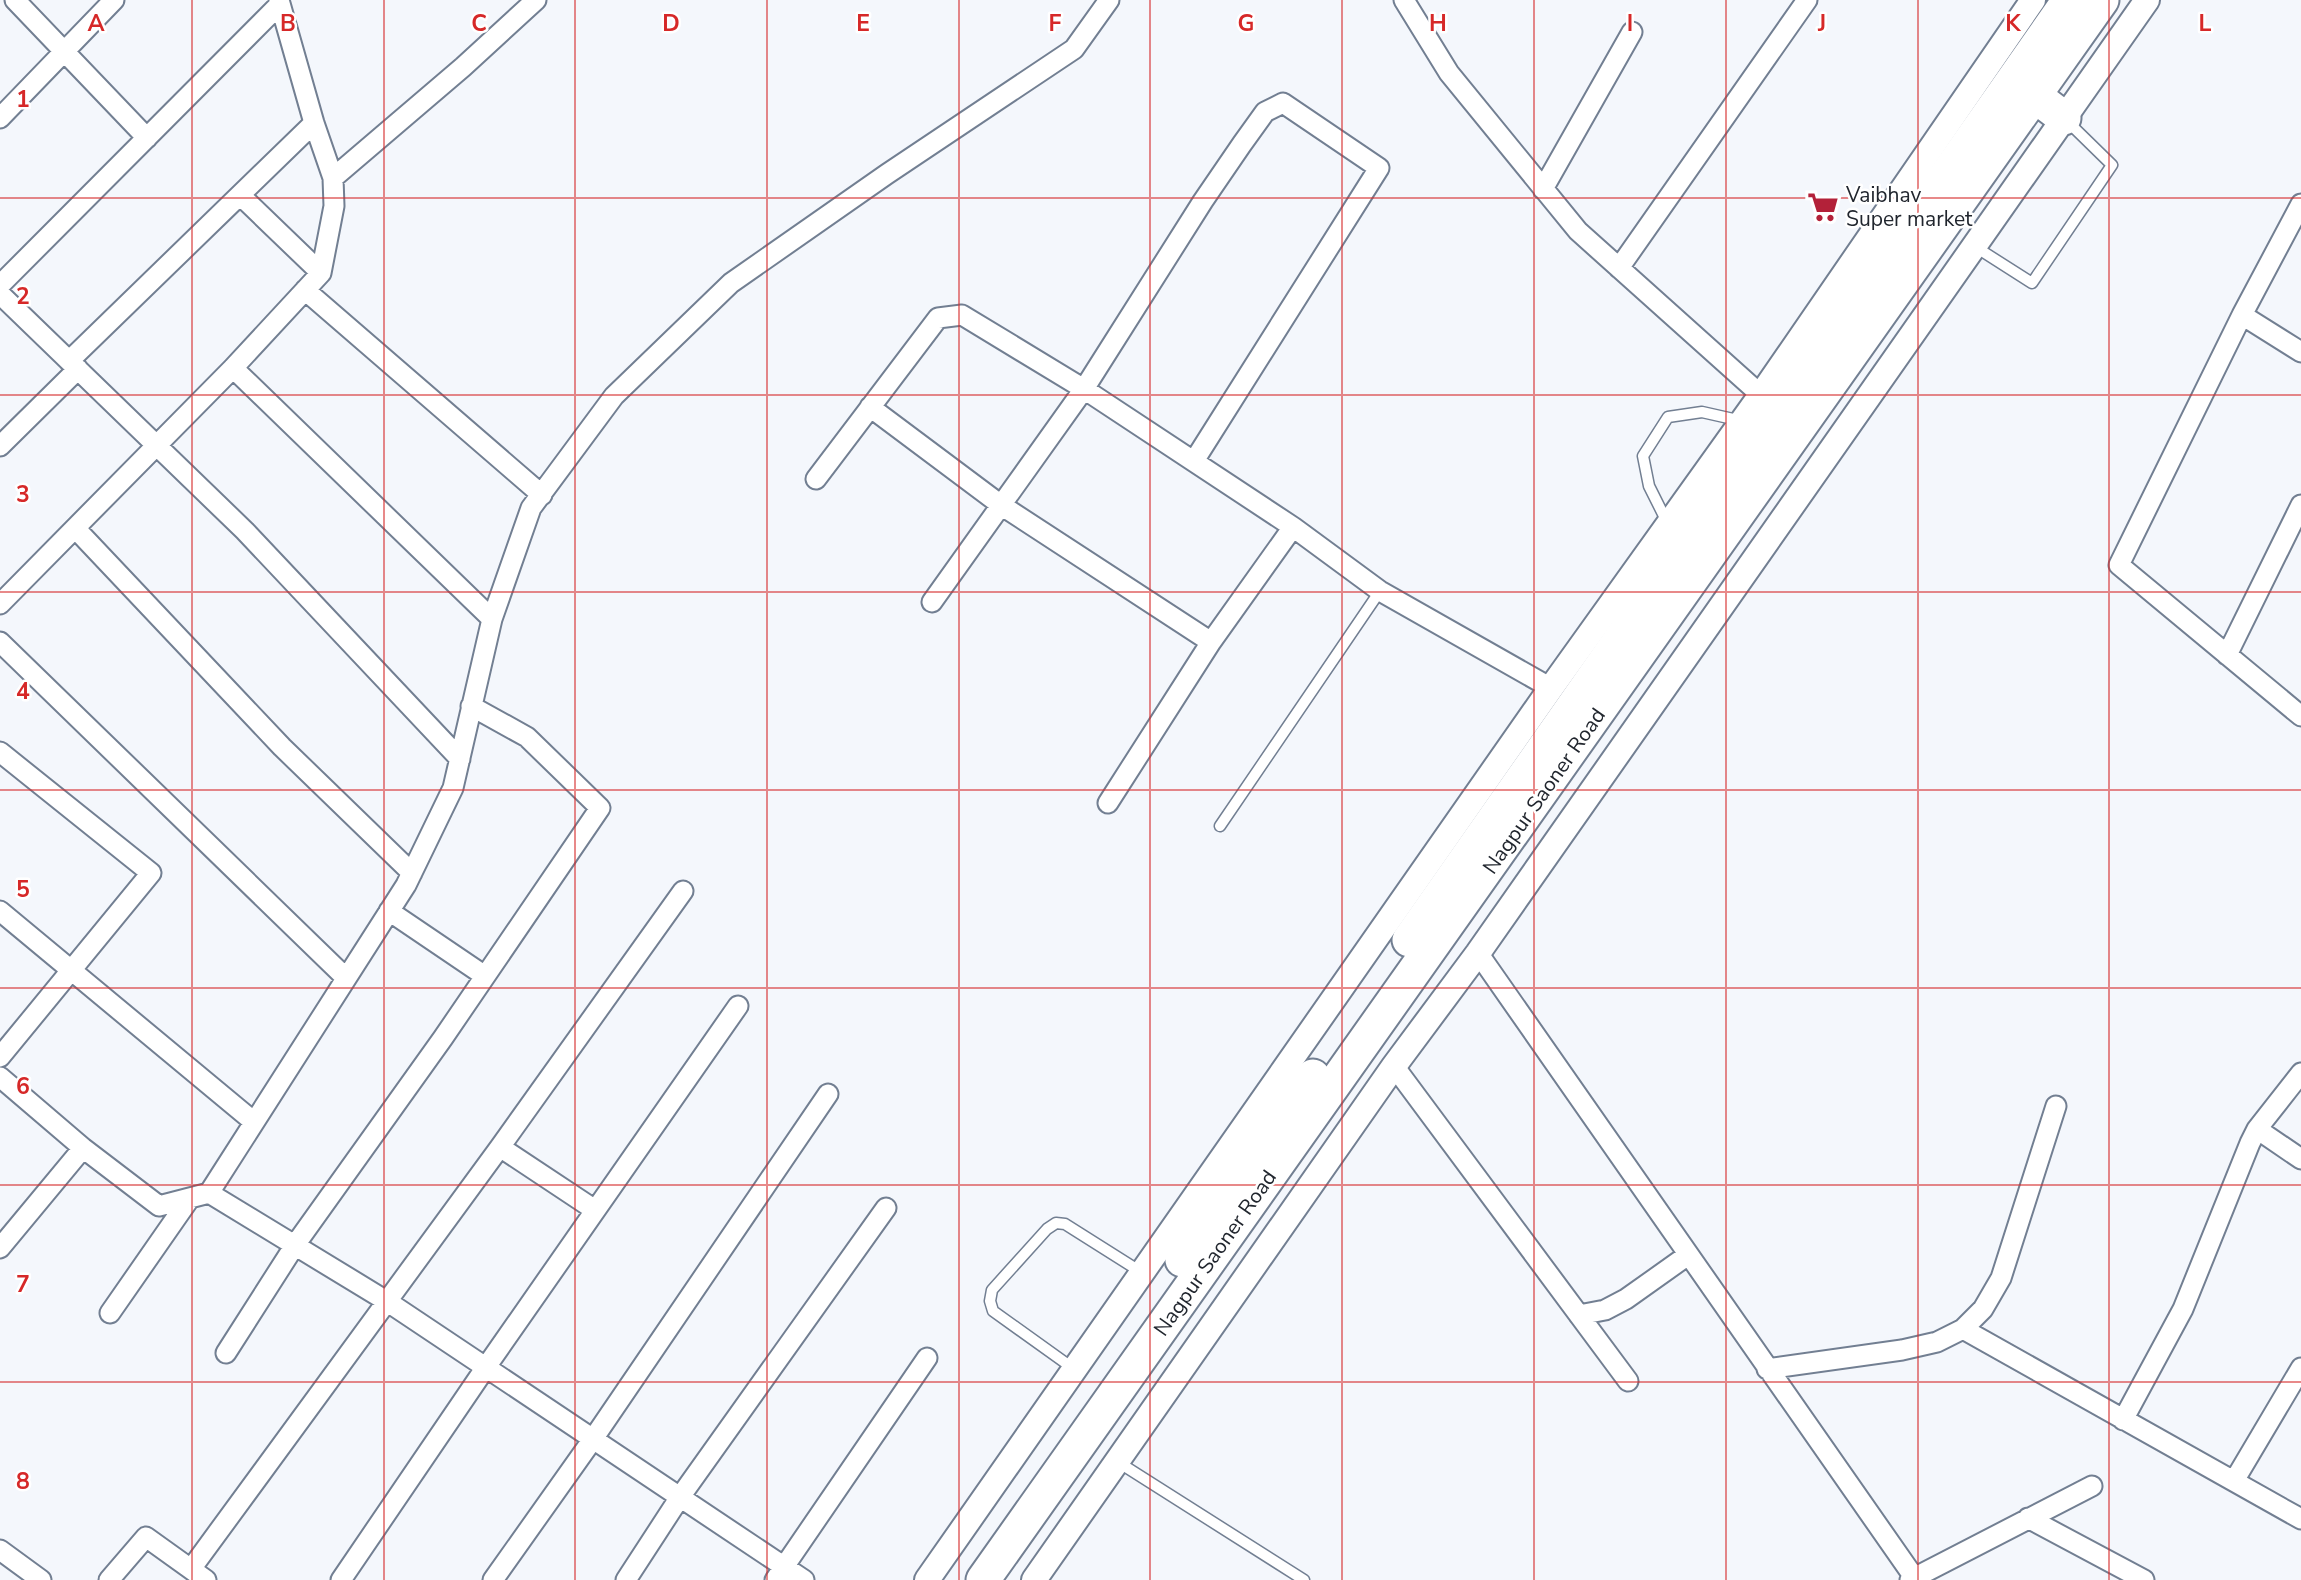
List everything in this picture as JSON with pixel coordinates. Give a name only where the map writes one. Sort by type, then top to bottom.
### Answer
[{"type":"highway","name":"Nagpur Saoner Road","points":[[957,1580],[2069,0]]},
{"type":"highway","name":"Nagpur Saoner Road","points":[[983,1580],[2102,0]]},
{"type":"highway","points":[[2035,96],[2064,118]]},
{"type":"street","points":[[15,0],[147,138]]},
{"type":"street","points":[[0,118],[114,0]]},
{"type":"street","points":[[333,178],[463,67],[536,0]]},
{"type":"street","points":[[110,1313],[254,1122],[412,873],[453,788],[492,620],[531,508],[614,396],[731,283],[887,174],[1074,49],[1109,0]]},
{"type":"street","points":[[1404,0],[1450,73],[1578,231],[1760,395]]},
{"type":"street","points":[[1619,268],[1807,0]]},
{"type":"street","points":[[927,1580],[1140,1272],[1742,421],[2033,0]]},
{"type":"street","points":[[1034,1580],[2147,0]]},
{"type":"street","points":[[0,285],[279,2],[333,178],[334,206],[321,273],[233,368],[0,604]]},
{"type":"street","points":[[1543,189],[1632,32]]},
{"type":"street","points":[[932,602],[1084,389],[1242,144],[1265,112],[1283,103],[1379,169],[1195,461]]},
{"type":"street","points":[[0,446],[74,365],[314,123]]},
{"type":"street","points":[[240,195],[321,273]]},
{"type":"street","points":[[2301,204],[2242,316],[2119,565],[2301,716]]},
{"type":"street","points":[[305,290],[542,495]]},
{"type":"street","points":[[0,294],[245,531],[460,759]]},
{"type":"street","points":[[816,479],[938,318],[962,315],[1195,461],[1293,527],[1380,591],[1551,688]]},
{"type":"street","points":[[2242,316],[2301,352]]},
{"type":"street","points":[[233,368],[492,620]]},
{"type":"street","points":[[870,407],[1001,505],[1211,642]]},
{"type":"street","points":[[2227,655],[2301,505]]},
{"type":"street","points":[[1108,803],[1211,642],[1293,527]]},
{"type":"street","points":[[75,528],[282,747],[412,873]]},
{"type":"street","points":[[0,642],[346,978]]},
{"type":"street","points":[[226,1353],[295,1245],[600,808],[527,737],[471,706]]},
{"type":"street","points":[[0,752],[151,873],[0,1057]]},
{"type":"street","points":[[109,1580],[146,1537],[199,1575],[387,1302],[683,891]]},
{"type":"street","points":[[0,911],[254,1122]]},
{"type":"street","points":[[389,911],[485,976]]},
{"type":"street","points":[[1478,953],[1913,1580],[2092,1486]]},
{"type":"street","points":[[341,1580],[738,1006]]},
{"type":"street","points":[[1394,1066],[1628,1381]]},
{"type":"street","points":[[2123,1419],[2183,1309],[2257,1129],[2301,1073]]},
{"type":"street","points":[[0,1077],[83,1149],[159,1206],[200,1195],[295,1245],[387,1302],[680,1497],[780,1573],[804,1580]]},
{"type":"street","points":[[493,1580],[593,1439],[828,1094]]},
{"type":"street","points":[[1767,1369],[1902,1350],[1937,1342],[1963,1329],[1983,1309],[2001,1278],[2056,1106]]},
{"type":"street","points":[[2257,1129],[2301,1158]]},
{"type":"street","points":[[500,1147],[595,1210]]},
{"type":"street","points":[[0,1248],[83,1149]]},
{"type":"street","points":[[626,1580],[680,1497],[886,1208]]},
{"type":"street","points":[[1579,1315],[1605,1310],[1626,1299],[1688,1255]]},
{"type":"street","points":[[1963,1329],[2301,1519]]},
{"type":"street","points":[[780,1573],[927,1358]]},
{"type":"street","points":[[2234,1481],[2301,1368]]},
{"type":"street","points":[[2028,1518],[2144,1580]]},
{"type":"street","points":[[0,1551],[41,1580]]},
{"type":"lane","points":[[1974,246],[2032,283],[2112,165],[2064,118]]},
{"type":"lane","points":[[1668,524],[1649,486],[1643,456],[1668,417],[1702,412],[1742,421]]},
{"type":"lane","points":[[1220,826],[1380,591]]},
{"type":"lane","points":[[1074,1369],[993,1311],[990,1301],[992,1290],[1047,1228],[1056,1223],[1065,1224],[1140,1272]]},
{"type":"lane","points":[[1117,1461],[1304,1580]]},
{"type":"place","name":"Vaibhav Super market","points":[[1823,207]]}]
